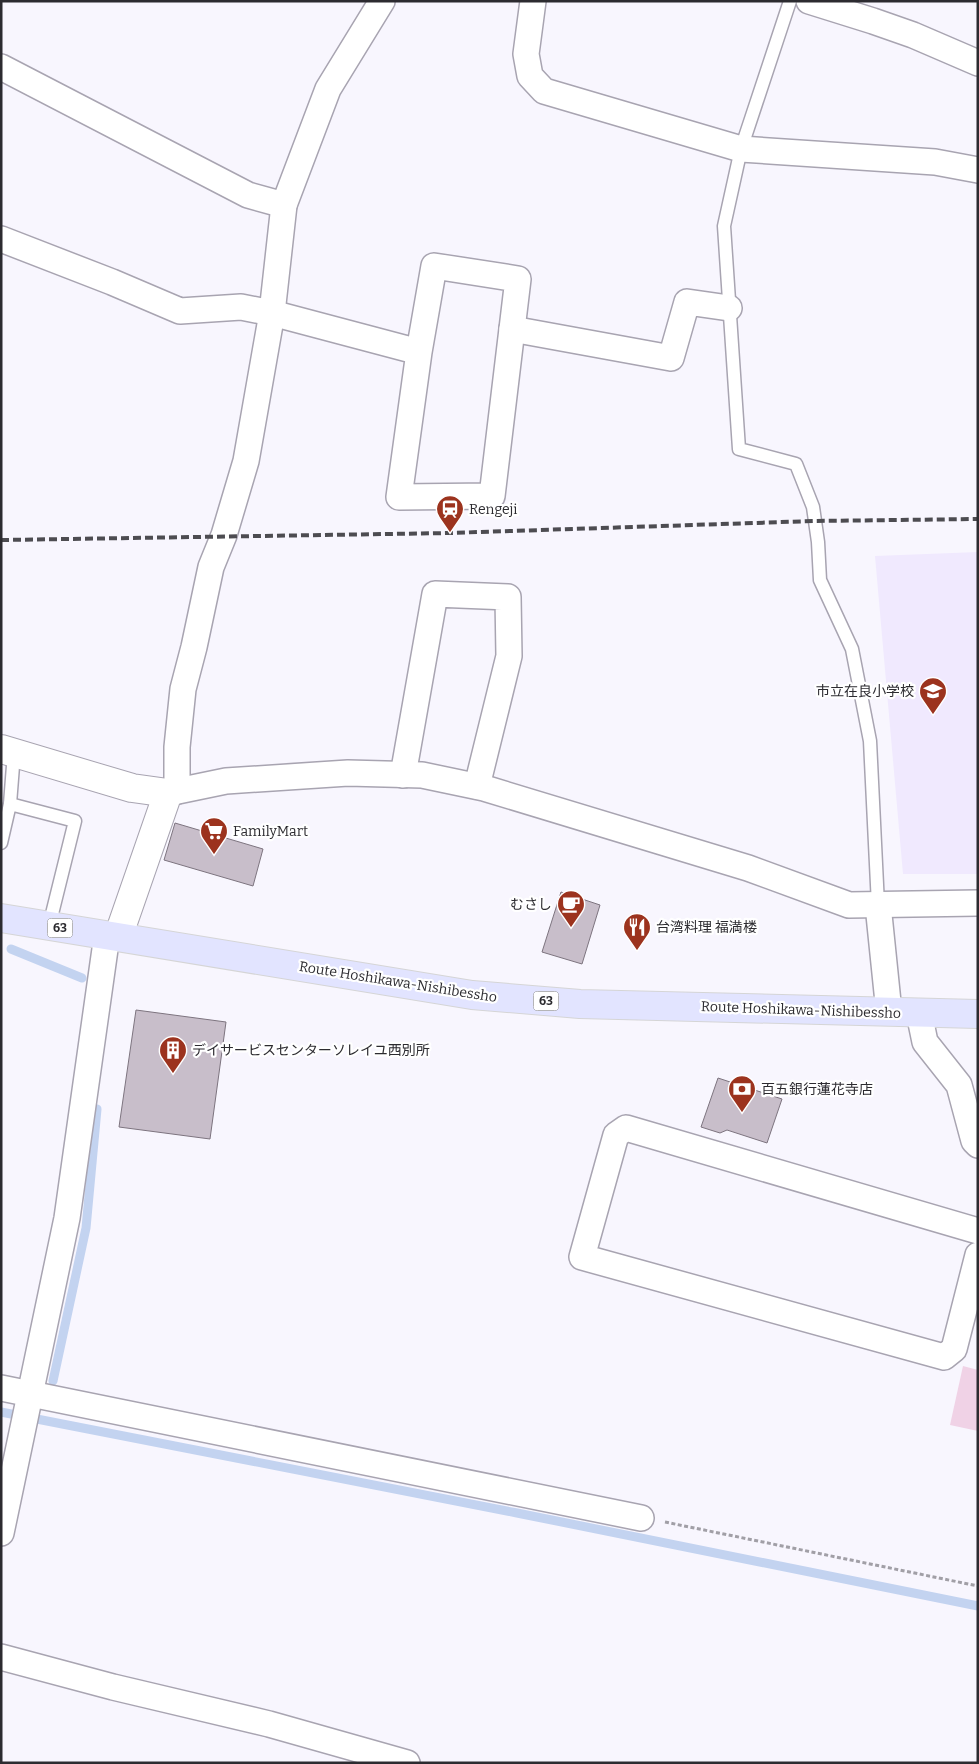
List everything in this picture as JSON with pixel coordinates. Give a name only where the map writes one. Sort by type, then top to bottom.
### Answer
[{"type":"main road","name":"Route Hoshikawa-Nishibessho","points":[[1,918],[472,996],[580,1004],[978,1014]]},
{"type":"street","points":[[1,1532],[67,1218],[113,936],[173,792],[183,688],[211,567],[224,536],[246,461],[272,313],[284,205],[328,89],[382,1]]},
{"type":"street","points":[[533,1],[526,54],[530,76],[544,91],[741,149],[935,162],[978,170]]},
{"type":"street","points":[[809,1],[913,35],[978,63]]},
{"type":"street","points":[[1,68],[248,195],[284,205]]},
{"type":"street","points":[[1,239],[112,282],[180,311],[241,307],[272,313],[418,352]]},
{"type":"street","points":[[434,266],[518,279],[492,496],[399,497],[418,352],[434,266]]},
{"type":"street","points":[[512,329],[671,358],[687,302],[729,308]]},
{"type":"street","points":[[403,775],[436,594],[508,597],[509,656],[477,786]]},
{"type":"street","points":[[7,751],[132,788],[173,792],[226,781],[348,774],[422,775],[477,786],[748,868],[849,904],[978,903]]},
{"type":"street","points":[[878,904],[889,1012]]},
{"type":"street","points":[[919,1013],[925,1042],[959,1086],[974,1141],[978,1145]]},
{"type":"street","points":[[978,1231],[626,1128],[616,1135],[582,1257],[944,1357],[954,1349],[978,1255]]},
{"type":"street","points":[[1,1388],[29,1396],[640,1518]]},
{"type":"street","points":[[1,1657],[113,1687],[269,1724],[408,1763]]},
{"type":"lane","points":[[790,1],[741,149],[724,226],[738,449],[796,464],[812,507],[818,542],[820,580],[852,649],[870,741],[878,904]]},
{"type":"lane","points":[[1,843],[10,804],[7,751]]},
{"type":"lane","points":[[10,804],[75,821],[49,926]]},
{"type":"path","points":[[640,1518],[978,1586]]},
{"type":"shaded area","name":"市立在良小学校","points":[[978,552],[978,874],[903,874],[875,556]]},
{"type":"shaded area","points":[[963,1366],[978,1370],[978,1431],[950,1425]]},
{"type":"building","name":"FamilyMart","points":[[175,823],[263,849],[253,886],[164,860]]},
{"type":"building","name":"むさし","points":[[561,892],[600,905],[582,964],[542,952]]},
{"type":"building","name":"デイサービスセンターソレイユ西別所","points":[[136,1010],[226,1022],[210,1139],[119,1127]]},
{"type":"building","name":"百五銀行蓮花寺店","points":[[718,1078],[782,1099],[767,1143],[727,1130],[720,1133],[701,1127]]},
{"type":"waterway","points":[[11,949],[82,978]]},
{"type":"waterway","points":[[53,1381],[86,1228],[97,1109]]},
{"type":"waterway","points":[[1,1412],[978,1606]]},
{"type":"railway","points":[[1,540],[450,533],[814,521],[978,519]]},
{"type":"place","name":"Rengeji","points":[[450,533]]},
{"type":"place","name":"市立在良小学校","points":[[933,715]]},
{"type":"place","name":"FamilyMart","points":[[214,855]]},
{"type":"place","name":"むさし","points":[[571,928]]},
{"type":"place","name":"台湾料理 福満楼","points":[[637,951]]},
{"type":"place","name":"デイサービスセンターソレイユ西別所","points":[[173,1074]]},
{"type":"place","name":"百五銀行蓮花寺店","points":[[742,1113]]}]
